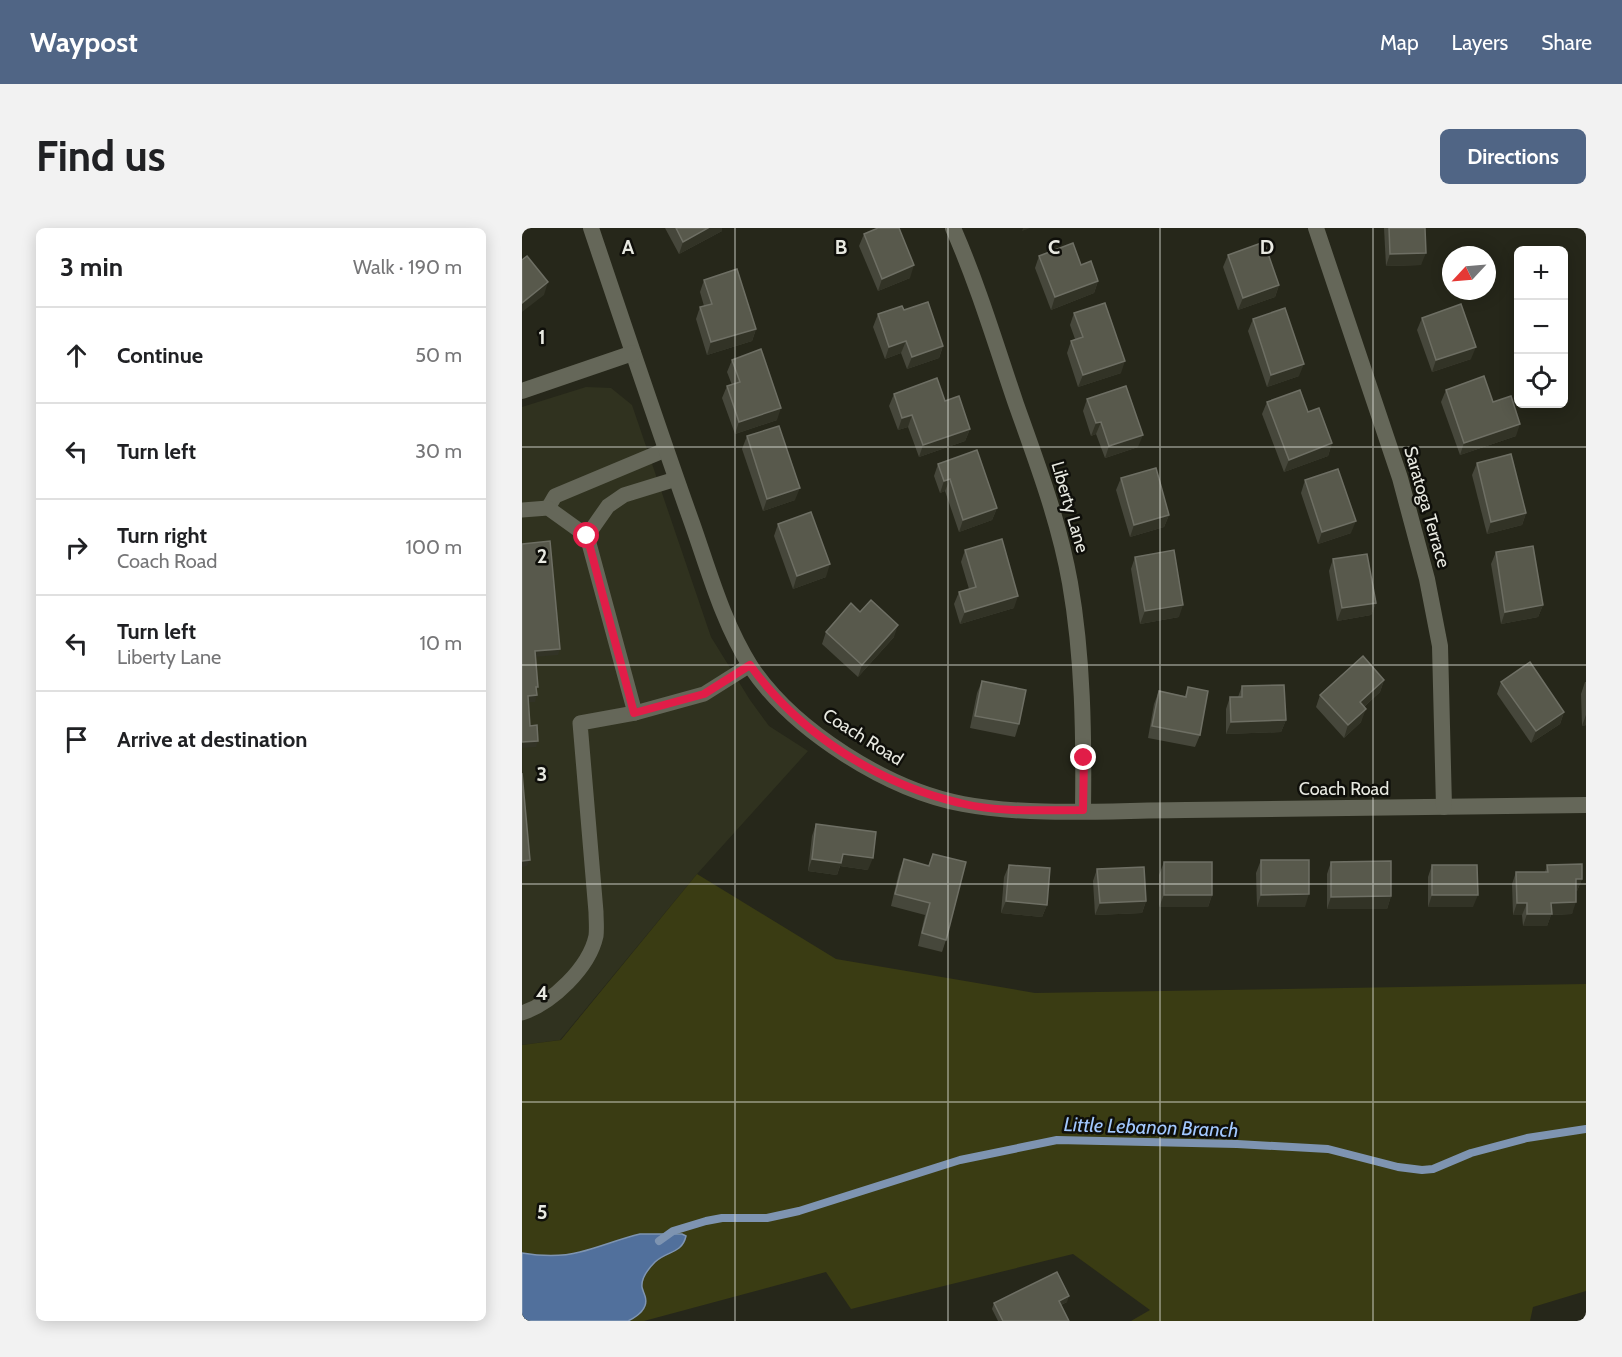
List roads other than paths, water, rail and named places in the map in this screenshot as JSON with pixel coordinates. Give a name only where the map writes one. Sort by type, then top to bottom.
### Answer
[{"type":"street","name":"Coach Road","points":[[591,228],[676,479],[734,636],[750,665],[767,688],[821,736],[875,771],[903,784],[961,804],[997,809],[1586,805]]},
{"type":"street","name":"Liberty Lane","points":[[953,228],[975,284],[1048,496],[1063,549],[1076,630],[1084,758],[1083,810]]},
{"type":"street","name":"Saratoga Terrace","points":[[1316,228],[1400,478],[1429,588],[1441,656],[1444,807]]},
{"type":"street","points":[[522,391],[633,353]]},
{"type":"lane","points":[[548,508],[555,496],[666,450]]},
{"type":"lane","points":[[587,536],[608,506],[624,495],[676,479]]},
{"type":"lane","points":[[522,510],[548,508],[587,536],[634,713]]},
{"type":"lane","points":[[522,1013],[536,1008],[563,988],[585,961],[596,936],[580,723],[634,713],[704,694],[750,665]]},
{"type":"water","points":[[640,1234],[682,1234],[686,1236],[681,1246],[659,1258],[646,1273],[642,1284],[646,1300],[644,1308],[635,1317],[628,1321],[522,1321],[522,1253],[551,1256],[573,1254]]},
{"type":"waterway","name":"Little Lebanon Branch","points":[[659,1241],[673,1231],[706,1221],[722,1218],[767,1218],[799,1211],[960,1160],[1057,1140],[1237,1144],[1328,1149],[1398,1167],[1422,1170],[1433,1169],[1471,1153],[1527,1138],[1586,1129]]}]
